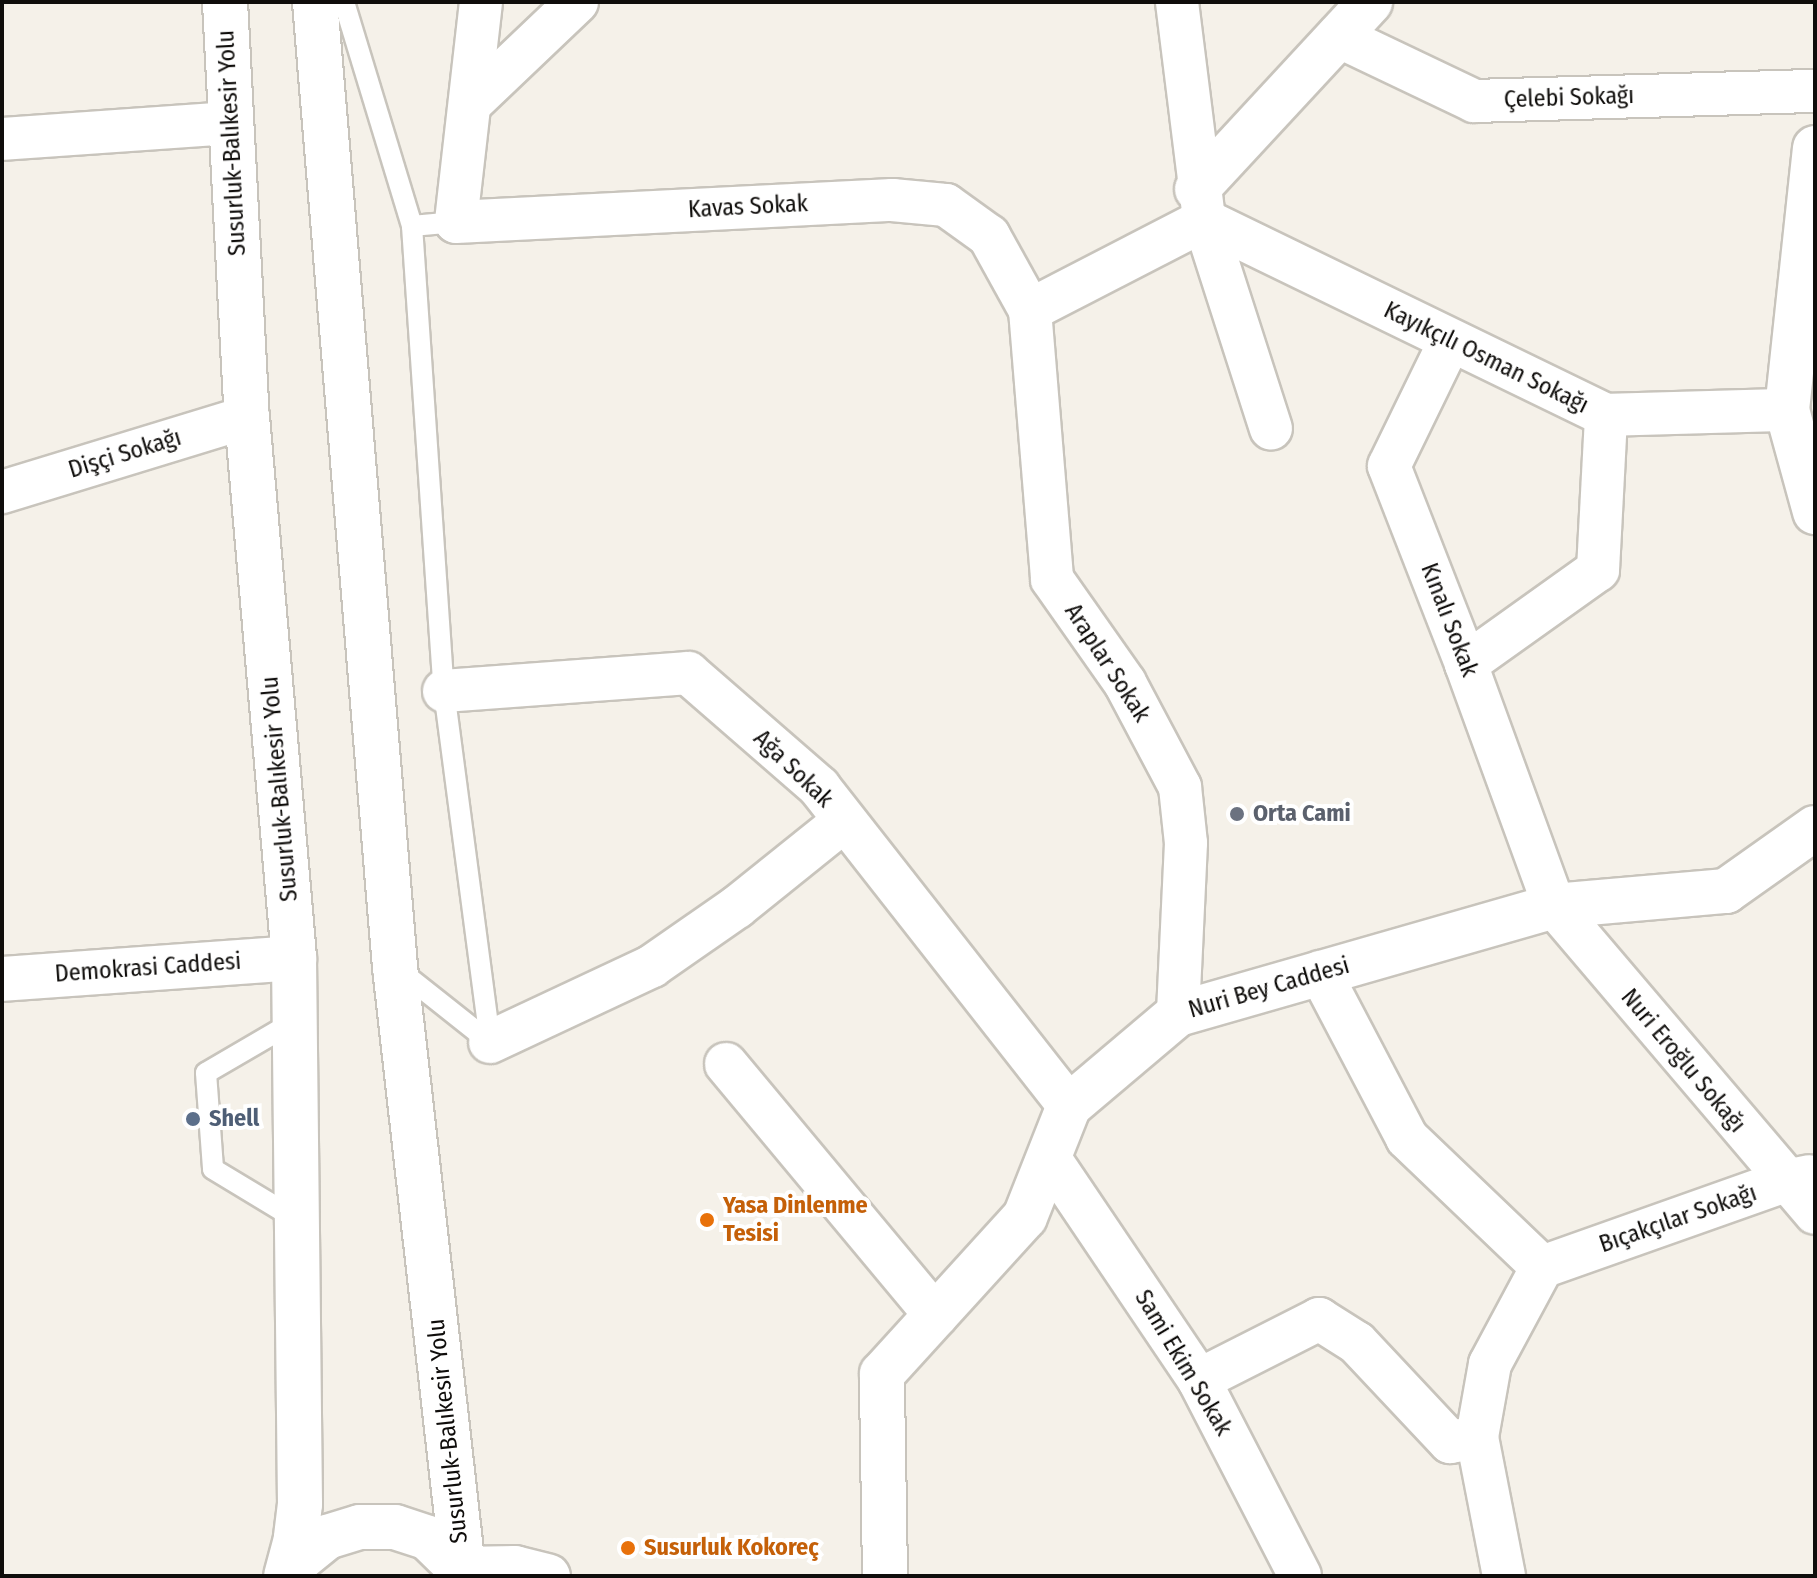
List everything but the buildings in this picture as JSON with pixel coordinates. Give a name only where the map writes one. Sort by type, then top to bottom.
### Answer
[{"type":"main road","name":"Susurluk-Balıkesir Yolu","points":[[225,2],[247,417],[294,958],[300,1504],[287,1576]]},
{"type":"main road","name":"Susurluk-Balıkesir Yolu","points":[[315,2],[395,967],[465,1573]]},
{"type":"main road","points":[[1200,205],[1338,36],[1370,2]]},
{"type":"main road","points":[[1815,148],[1798,391],[1815,512]]},
{"type":"main road","name":"Nuri Bey Caddesi","points":[[1069,1106],[1178,1014],[1554,906],[1726,891],[1815,828]]},
{"type":"main road","name":"Demokrasi Caddesi","points":[[2,979],[294,958]]},
{"type":"main road","points":[[885,1576],[882,1374],[1025,1217],[1069,1106]]},
{"type":"main road","name":"Susurluk-Balıkesir Yolu","points":[[287,1576],[300,1559],[327,1537],[360,1527],[395,1527],[428,1538],[465,1573]]},
{"type":"main road","points":[[465,1573],[515,1568],[548,1576]]},
{"type":"street","points":[[456,222],[481,2]]},
{"type":"street","points":[[472,102],[577,2]]},
{"type":"street","points":[[1177,2],[1200,205],[1271,429]]},
{"type":"street","name":"Çelebi Sokağı","points":[[1338,36],[1474,101],[1815,91]]},
{"type":"street","points":[[2,139],[230,123]]},
{"type":"street","name":"Kavas Sokak","points":[[456,222],[892,200],[946,205],[989,236],[1030,310]]},
{"type":"street","points":[[1030,310],[1200,205]]},
{"type":"street","name":"Kayıkçılı Osman Sokağı","points":[[1200,205],[1450,341],[1606,415],[1798,391]]},
{"type":"street","name":"Araplar Sokak","points":[[1030,310],[1052,579],[1125,683],[1180,787],[1186,843],[1178,1014]]},
{"type":"street","name":"Kınalı Sokak","points":[[1450,341],[1389,466],[1466,664],[1554,906]]},
{"type":"street","points":[[1466,664],[1598,570],[1606,415]]},
{"type":"street","name":"Dişçi Sokağı","points":[[2,492],[247,417]]},
{"type":"street","name":"Ağa Sokak","points":[[444,691],[688,673],[819,787],[1069,1106]]},
{"type":"street","points":[[490,1042],[652,966],[737,907],[844,821]]},
{"type":"street","name":"Nuri Eroğlu Sokağı","points":[[1554,906],[1800,1178],[1815,1213]]},
{"type":"street","points":[[1320,972],[1407,1138],[1542,1267],[1490,1364],[1477,1437],[1504,1576]]},
{"type":"street","points":[[726,1064],[936,1316]]},
{"type":"street","name":"Sami Ekim Sokak","points":[[1050,1159],[1199,1380],[1300,1576]]},
{"type":"street","name":"Bıçakçılar Sokağı","points":[[1542,1267],[1800,1178]]},
{"type":"street","points":[[1199,1380],[1319,1319],[1357,1343],[1450,1442],[1477,1437]]},
{"type":"lane","points":[[344,2],[412,226],[444,691],[490,1042]]},
{"type":"lane","name":"Kavas Sokak","points":[[412,226],[456,222]]},
{"type":"lane","points":[[395,967],[490,1042]]},
{"type":"lane","points":[[295,1021],[206,1073],[213,1169],[297,1220]]},
{"type":"place","name":"Orta Cami","points":[[1237,814]]},
{"type":"place","name":"Shell","points":[[193,1119]]},
{"type":"place","name":"Yasa Dinlenme Tesisi","points":[[707,1220]]},
{"type":"place","name":"Susurluk Kokoreç","points":[[628,1548]]}]
